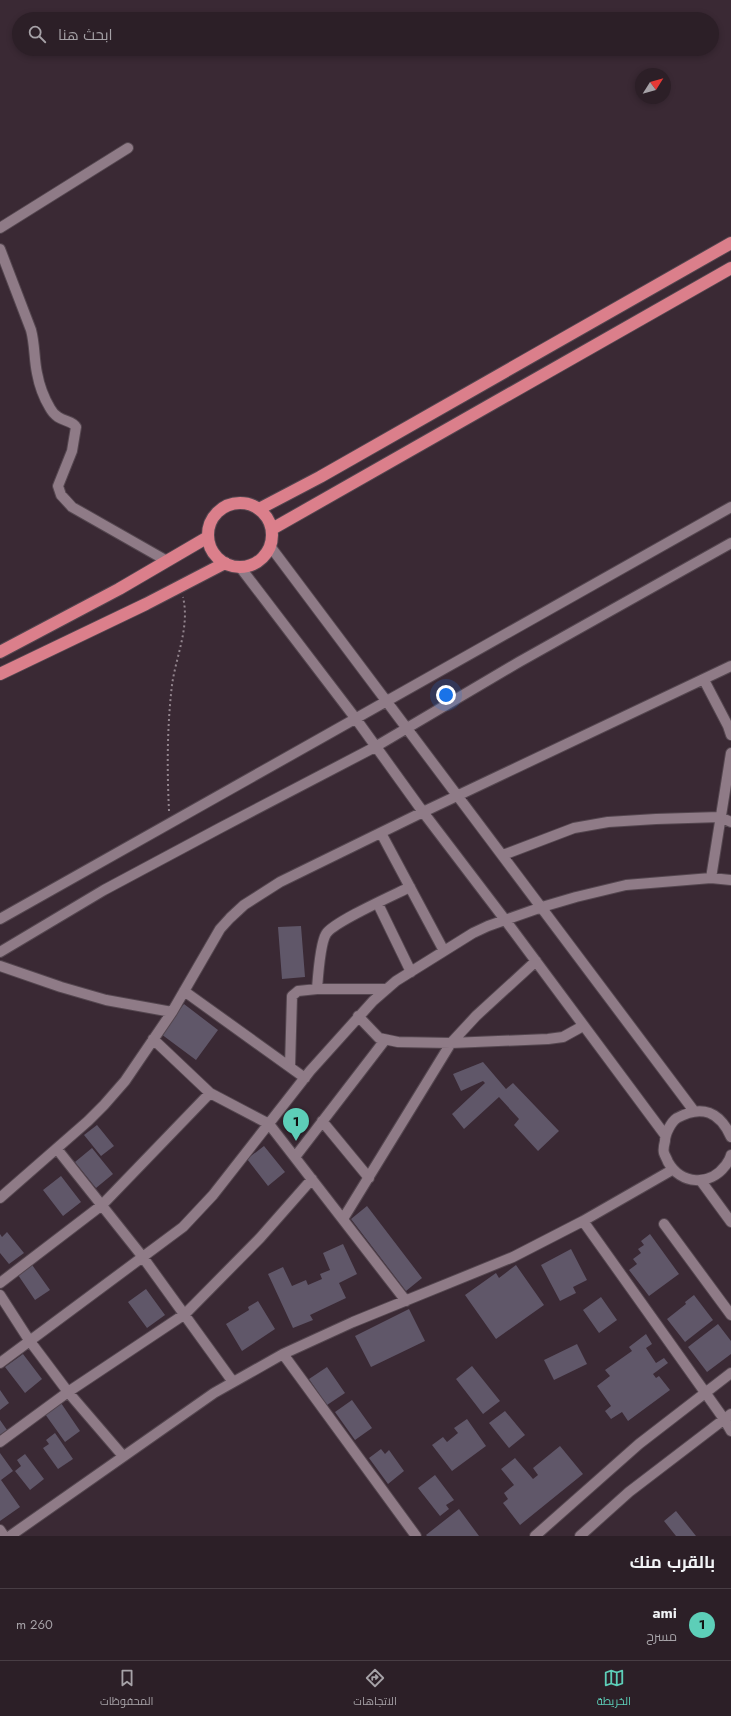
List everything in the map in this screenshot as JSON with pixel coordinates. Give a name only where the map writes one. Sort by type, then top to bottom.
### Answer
[{"type":"highway","points":[[259,509],[320,477],[731,243]]},
{"type":"highway","points":[[272,529],[731,268]]},
{"type":"highway","points":[[242,503],[259,509],[269,521],[272,529],[272,538],[266,555],[250,566],[240,567],[225,563],[217,557],[211,548],[208,537],[212,519],[217,512],[233,504],[242,503]]},
{"type":"highway","points":[[0,652],[119,589],[208,537]]},
{"type":"highway","points":[[0,674],[180,587],[225,563]]},
{"type":"street","points":[[0,228],[128,148]]},
{"type":"street","points":[[0,249],[31,330],[34,341],[36,372],[50,408],[59,418],[72,423],[76,428],[72,451],[58,486],[61,495],[72,507],[167,561]]},
{"type":"street","points":[[0,919],[731,507]]},
{"type":"street","points":[[0,952],[118,883],[375,747],[519,662],[731,543]]},
{"type":"street","points":[[270,546],[694,1111]]},
{"type":"street","points":[[240,567],[356,719],[423,812],[665,1135]]},
{"type":"street","points":[[0,1198],[104,1106],[124,1082],[172,1012],[220,929],[244,905],[280,882],[423,812],[731,666]]},
{"type":"street","points":[[704,680],[728,726],[731,735]]},
{"type":"street","points":[[711,878],[731,753]]},
{"type":"street","points":[[503,855],[574,828],[608,822],[720,817],[731,822]]},
{"type":"street","points":[[381,833],[444,951]]},
{"type":"street","points":[[0,1362],[183,1227],[198,1211],[305,1078],[358,1016],[386,990],[411,972],[473,933],[576,897],[626,885],[711,878],[731,880]]},
{"type":"street","points":[[317,989],[325,935],[336,925],[410,887]]},
{"type":"street","points":[[378,904],[411,972]]},
{"type":"street","points":[[343,1219],[451,1043],[476,1016],[536,961]]},
{"type":"street","points":[[0,966],[61,987],[106,1000],[172,1012]]},
{"type":"street","points":[[290,1067],[292,996],[298,991],[317,989],[386,990]]},
{"type":"street","points":[[184,991],[305,1078]]},
{"type":"street","points":[[358,1016],[379,1038],[398,1042],[451,1043],[558,1038],[570,1034],[583,1026]]},
{"type":"street","points":[[153,1039],[210,1093],[269,1124],[406,1301]]},
{"type":"street","points":[[295,1157],[385,1040]]},
{"type":"street","points":[[0,1283],[102,1205],[210,1093]]},
{"type":"street","points":[[731,1137],[728,1122],[706,1112],[694,1111],[676,1119],[665,1135],[664,1153],[672,1170],[691,1180],[701,1181],[719,1174],[731,1159],[731,1155]]},
{"type":"street","points":[[322,1120],[369,1178]]},
{"type":"street","points":[[57,1149],[142,1256],[233,1382]]},
{"type":"street","points":[[10,1536],[122,1456],[214,1393],[283,1354],[353,1322],[513,1257],[583,1221],[672,1170]]},
{"type":"street","points":[[0,1442],[68,1392],[184,1314],[260,1238],[312,1179]]},
{"type":"street","points":[[701,1181],[731,1222]]},
{"type":"street","points":[[583,1221],[705,1392],[728,1417],[731,1431]]},
{"type":"street","points":[[664,1224],[731,1315]]},
{"type":"street","points":[[0,1296],[29,1340],[68,1392],[122,1456]]},
{"type":"street","points":[[283,1354],[416,1536]]},
{"type":"street","points":[[534,1536],[639,1444],[731,1373]]},
{"type":"street","points":[[580,1536],[629,1492],[728,1417]]},
{"type":"street","points":[[0,1530],[4,1536]]},
{"type":"path","points":[[170,824],[167,743],[173,682],[186,616],[180,587]]},
{"type":"building","points":[[301,926],[305,977],[282,979],[278,927]]},
{"type":"building","points":[[184,1004],[218,1030],[196,1060],[161,1034]]},
{"type":"building","points":[[483,1062],[506,1089],[513,1083],[559,1131],[538,1151],[514,1125],[519,1119],[499,1097],[464,1129],[452,1114],[485,1083],[483,1081],[461,1091],[453,1074]]},
{"type":"building","points":[[97,1125],[114,1146],[101,1156],[84,1135]]},
{"type":"building","points":[[264,1146],[285,1172],[268,1186],[247,1159]]},
{"type":"building","points":[[92,1148],[113,1174],[96,1188],[75,1162]]},
{"type":"building","points":[[61,1176],[81,1202],[63,1216],[43,1190]]},
{"type":"building","points":[[367,1206],[422,1278],[406,1291],[351,1219]]},
{"type":"building","points":[[7,1232],[24,1253],[9,1264],[0,1253],[0,1234],[2,1237]]},
{"type":"building","points":[[650,1234],[679,1274],[649,1296],[629,1270],[637,1264],[633,1259],[641,1253],[638,1249],[644,1245],[641,1241]]},
{"type":"building","points":[[343,1244],[357,1274],[339,1283],[346,1298],[310,1315],[313,1320],[293,1328],[268,1274],[283,1267],[292,1286],[306,1280],[308,1285],[322,1279],[320,1274],[330,1270],[323,1253]]},
{"type":"building","points":[[571,1249],[587,1280],[573,1287],[576,1293],[560,1301],[541,1265]]},
{"type":"building","points":[[30,1262],[50,1290],[35,1300],[16,1272]]},
{"type":"building","points":[[516,1265],[544,1305],[496,1339],[465,1295],[496,1273],[499,1278]]},
{"type":"building","points":[[146,1289],[165,1315],[147,1328],[128,1302]]},
{"type":"building","points":[[694,1295],[713,1320],[685,1342],[667,1319],[686,1304],[685,1302]]},
{"type":"building","points":[[601,1297],[617,1320],[599,1333],[583,1310]]},
{"type":"building","points":[[258,1301],[275,1329],[242,1351],[226,1324],[249,1310],[248,1307]]},
{"type":"building","points":[[409,1309],[425,1341],[371,1367],[355,1336]]},
{"type":"building","points":[[718,1324],[731,1341],[731,1354],[707,1372],[688,1347]]},
{"type":"building","points":[[646,1334],[652,1344],[646,1348],[656,1363],[664,1358],[668,1363],[653,1374],[656,1378],[659,1376],[670,1390],[628,1421],[622,1412],[611,1419],[605,1411],[611,1406],[597,1386],[610,1376],[605,1370],[632,1351],[629,1347]]},
{"type":"building","points":[[577,1344],[587,1364],[554,1380],[544,1360]]},
{"type":"building","points":[[23,1354],[42,1379],[25,1393],[5,1367]]},
{"type":"building","points":[[472,1366],[500,1401],[483,1414],[456,1379]]},
{"type":"building","points":[[327,1367],[345,1393],[327,1405],[309,1379]]},
{"type":"building","points":[[0,1390],[9,1403],[0,1410]]},
{"type":"building","points":[[352,1400],[372,1428],[355,1440],[335,1412]]},
{"type":"building","points":[[61,1403],[80,1431],[65,1442],[45,1414]]},
{"type":"building","points":[[505,1411],[525,1435],[509,1448],[489,1423]]},
{"type":"building","points":[[467,1419],[486,1446],[452,1471],[432,1445],[443,1437],[447,1442],[458,1433],[454,1428]]},
{"type":"building","points":[[0,1420],[7,1430],[0,1435]]},
{"type":"building","points":[[55,1433],[73,1459],[58,1469],[43,1448],[49,1444],[46,1440]]},
{"type":"building","points":[[560,1446],[583,1474],[520,1525],[503,1503],[508,1499],[504,1493],[514,1485],[501,1469],[515,1458],[533,1479],[538,1475],[533,1468]]},
{"type":"building","points":[[381,1449],[385,1454],[389,1450],[404,1471],[388,1484],[369,1458]]},
{"type":"building","points":[[0,1453],[13,1471],[1,1480],[20,1507],[0,1521]]},
{"type":"building","points":[[25,1454],[44,1479],[30,1490],[15,1471],[21,1466],[17,1460]]},
{"type":"building","points":[[435,1475],[454,1500],[446,1505],[449,1509],[440,1516],[418,1488]]},
{"type":"building","points":[[459,1509],[479,1536],[426,1535]]},
{"type":"building","points":[[676,1511],[696,1536],[676,1536],[664,1521]]},
{"type":"place","name":"ami","points":[[296,1141]]}]
